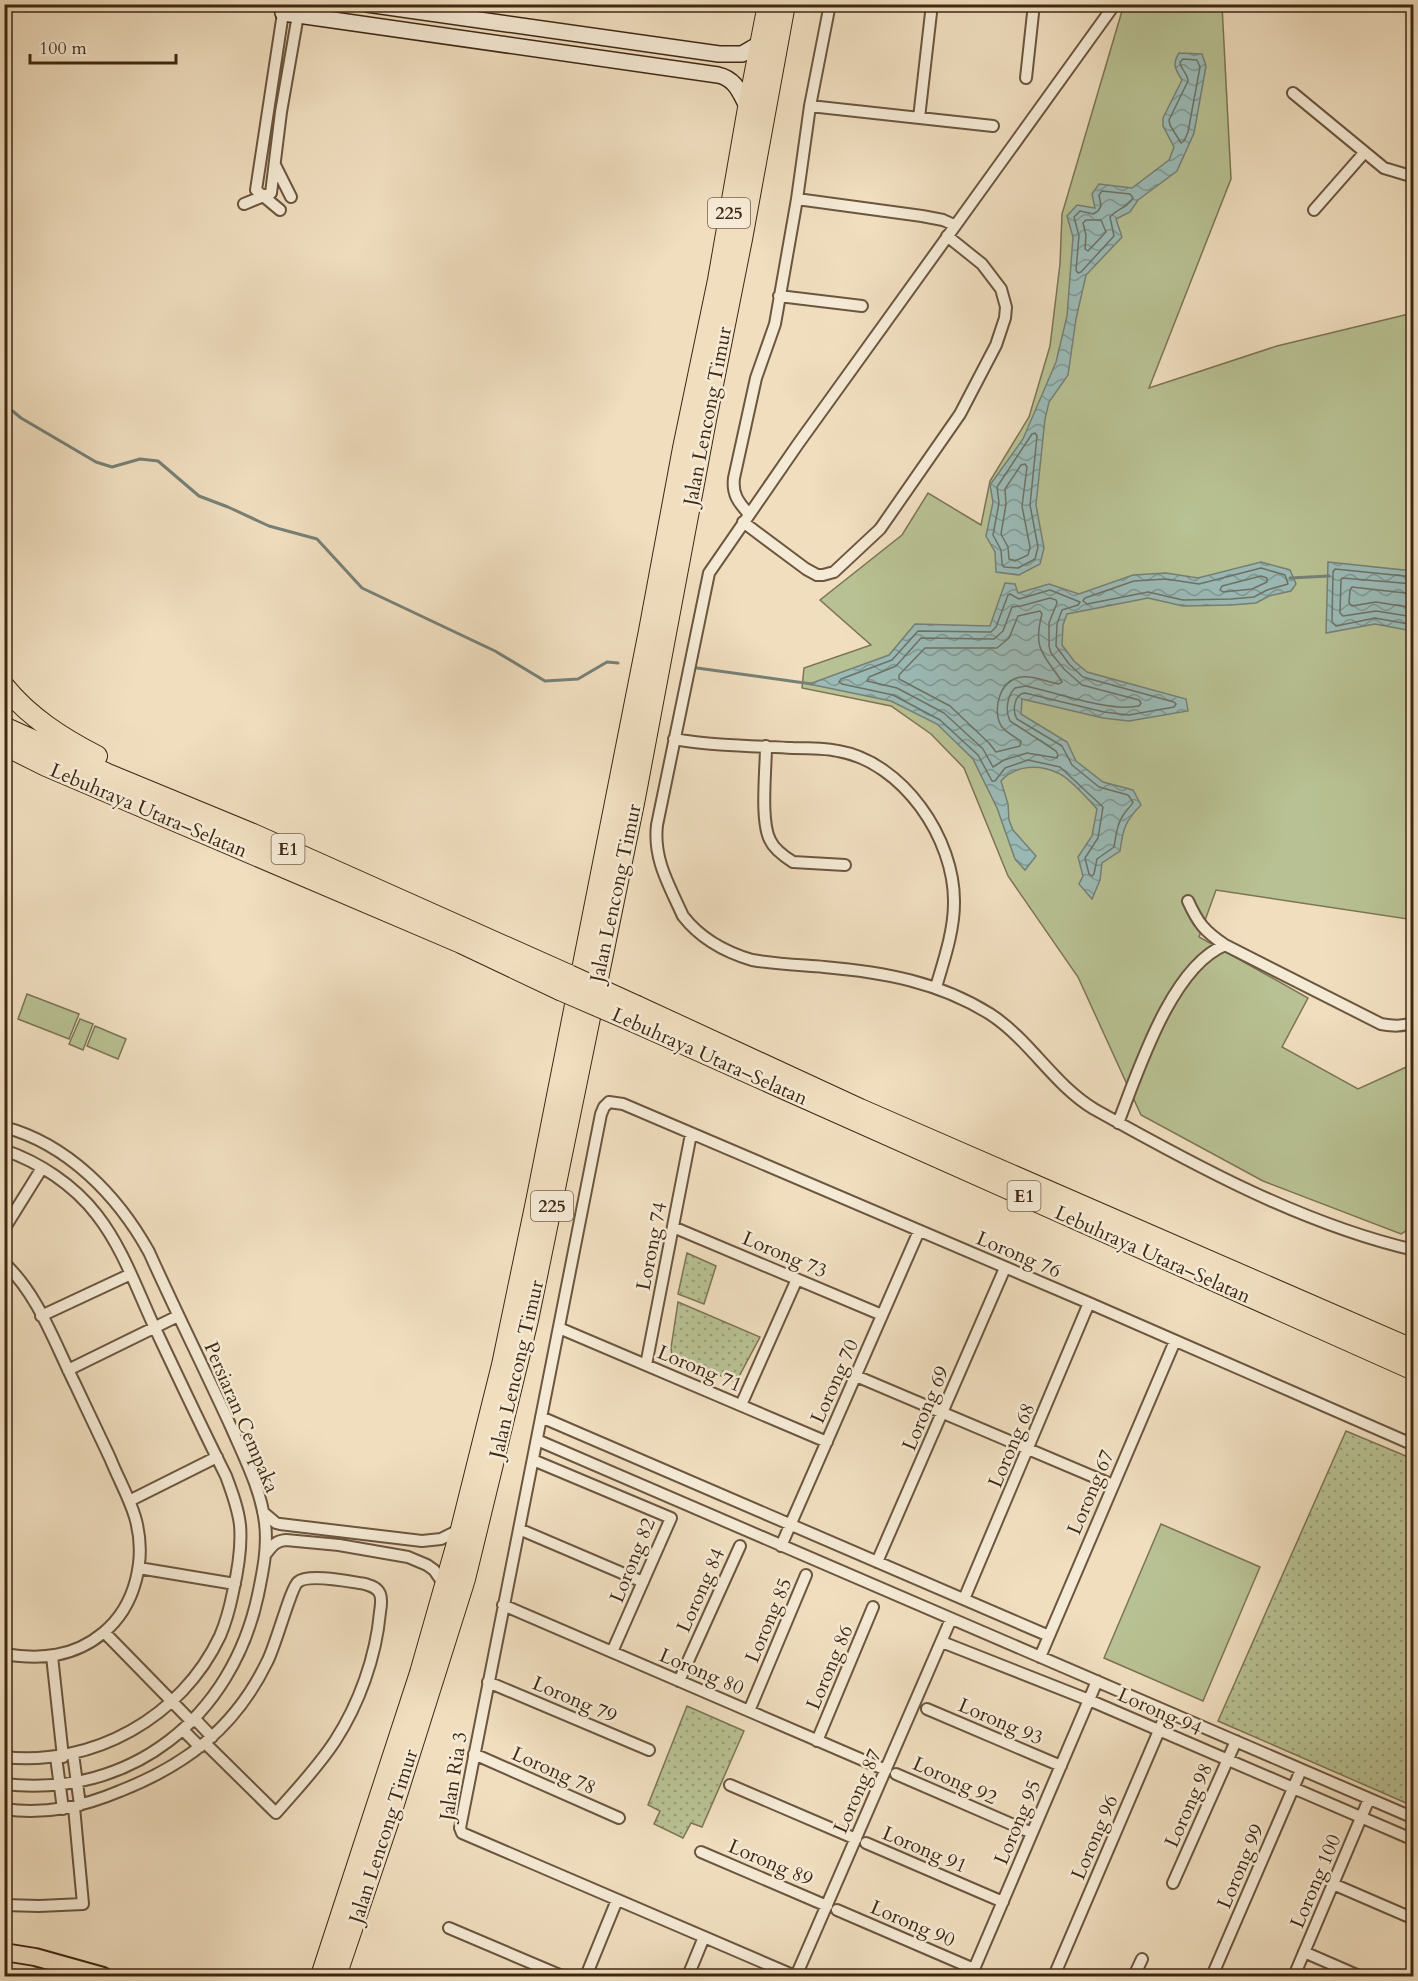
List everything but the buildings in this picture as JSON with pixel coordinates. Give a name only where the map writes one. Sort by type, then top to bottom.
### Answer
[{"type":"highway","name":"Jalan Lencong Timur","points":[[321,1977],[368,1835],[445,1586],[502,1365],[718,280],[768,4]]},
{"type":"highway","name":"Jalan Lencong Timur","points":[[336,1977],[388,1823],[465,1579],[526,1332],[635,798],[785,4]]},
{"type":"highway","points":[[4,686],[30,713],[51,729],[196,809]]},
{"type":"highway","name":"Lebuhraya Utara–Selatan","points":[[4,727],[110,775],[196,809],[565,982],[1413,1370]]},
{"type":"highway","name":"Lebuhraya Utara–Selatan","points":[[4,745],[46,766],[461,943],[565,982]]},
{"type":"highway","points":[[4,752],[46,766]]},
{"type":"highway","name":"Lebuhraya Utara–Selatan","points":[[635,1014],[860,1109],[1413,1350]]},
{"type":"main road","points":[[4,1952],[56,1963],[104,1977]]},
{"type":"street","points":[[367,4],[719,54],[742,54],[761,44]]},
{"type":"street","points":[[830,4],[810,106],[772,334],[756,378],[733,488],[746,518],[812,573],[823,575],[839,570],[887,520],[960,414],[996,345],[1005,318],[1005,299],[996,279],[982,264],[947,236]]},
{"type":"street","points":[[920,118],[932,4]]},
{"type":"street","points":[[1026,78],[1034,4]]},
{"type":"street","points":[[1115,4],[954,225],[709,573],[655,840],[657,856],[683,916],[712,943],[752,960],[871,971],[936,987],[960,998],[1002,1023],[1079,1100],[1118,1123],[1199,1166],[1276,1202],[1348,1232],[1413,1250]]},
{"type":"street","points":[[291,9],[718,75],[726,77],[737,85],[748,108]]},
{"type":"street","points":[[244,204],[271,193],[291,9]]},
{"type":"street","points":[[280,210],[256,190],[291,9]]},
{"type":"street","points":[[1293,93],[1384,168],[1413,177]]},
{"type":"street","points":[[810,106],[993,126]]},
{"type":"street","points":[[1314,210],[1364,153]]},
{"type":"street","points":[[274,165],[291,197]]},
{"type":"street","points":[[796,199],[922,216],[947,221],[954,225]]},
{"type":"street","points":[[779,296],[862,306]]},
{"type":"street","points":[[675,739],[732,746],[837,750],[861,756],[899,783],[939,834],[945,849],[953,887],[953,914],[936,987]]},
{"type":"street","points":[[766,746],[765,823],[770,842],[794,862],[845,866]]},
{"type":"street","points":[[1188,901],[1198,922],[1207,933],[1225,945],[1381,1024],[1394,1027],[1413,1022]]},
{"type":"street","points":[[1118,1123],[1148,1048],[1179,987],[1206,955],[1225,945]]},
{"type":"street","name":"Lorong 76","points":[[609,1102],[623,1104],[1413,1445]]},
{"type":"street","name":"Jalan Ria 3","points":[[609,1102],[601,1114],[460,1828],[462,1833],[795,1977]]},
{"type":"street","name":"Persiaran Cempaka","points":[[4,1127],[32,1137],[52,1148],[102,1185],[143,1241],[251,1473],[265,1525],[265,1555],[249,1629],[222,1685],[190,1724],[160,1748],[111,1773],[60,1785],[36,1787],[4,1784]]},
{"type":"street","name":"Lorong 74","points":[[646,1365],[691,1134]]},
{"type":"street","points":[[4,1150],[42,1168],[72,1190],[97,1214],[131,1274],[217,1457],[235,1499],[240,1522],[240,1553],[227,1618],[215,1645],[187,1687],[173,1701],[145,1723],[110,1742],[64,1756],[31,1759],[4,1757]]},
{"type":"street","points":[[4,1229],[42,1168]]},
{"type":"street","name":"Lorong 73","points":[[673,1227],[882,1315]]},
{"type":"street","name":"Lorong 70","points":[[781,1546],[919,1231]]},
{"type":"street","points":[[4,1263],[21,1282],[68,1370],[129,1501],[139,1536],[138,1568],[130,1598],[122,1614],[104,1632],[76,1650],[52,1656],[39,1658],[4,1654]]},
{"type":"street","name":"Lorong 69","points":[[877,1562],[1005,1268]]},
{"type":"street","points":[[41,1316],[131,1274]]},
{"type":"street","points":[[741,1405],[797,1279]]},
{"type":"street","name":"Lorong 68","points":[[964,1599],[1089,1304]]},
{"type":"street","points":[[68,1370],[178,1316]]},
{"type":"street","name":"Lorong 71","points":[[559,1328],[827,1442]]},
{"type":"street","name":"Lorong 67","points":[[1040,1657],[1175,1341]]},
{"type":"street","points":[[855,1376],[1113,1485]]},
{"type":"street","points":[[541,1417],[1049,1636]]},
{"type":"street","points":[[537,1440],[1413,1818]]},
{"type":"street","points":[[129,1501],[217,1457]]},
{"type":"street","name":"Lorong 82","points":[[533,1460],[671,1518],[612,1652]]},
{"type":"street","points":[[263,1512],[280,1524],[422,1541],[441,1539],[461,1529]]},
{"type":"street","points":[[519,1529],[643,1582]]},
{"type":"street","points":[[265,1555],[275,1543],[286,1540],[339,1545],[420,1561],[434,1570],[445,1586]]},
{"type":"street","name":"Lorong 84","points":[[679,1681],[740,1546]]},
{"type":"street","points":[[138,1568],[235,1584]]},
{"type":"street","name":"Lorong 85","points":[[749,1711],[806,1575]]},
{"type":"street","points":[[4,1809],[39,1812],[72,1807],[111,1795],[176,1765],[205,1742],[233,1714],[252,1690],[275,1645],[295,1584],[304,1578],[365,1584],[379,1591],[381,1599],[372,1657],[354,1705],[329,1750],[276,1813],[205,1742],[173,1701],[104,1632]]},
{"type":"street","name":"Lorong 80","points":[[503,1605],[891,1772]]},
{"type":"street","name":"Lorong 86","points":[[817,1741],[873,1607]]},
{"type":"street","name":"Lorong 87","points":[[795,1977],[832,1908],[891,1772],[951,1619]]},
{"type":"street","name":"Lorong 94","points":[[942,1642],[1089,1700],[1413,1840]]},
{"type":"street","points":[[52,1656],[64,1756],[60,1785],[72,1807]]},
{"type":"street","name":"Lorong 79","points":[[488,1682],[649,1750]]},
{"type":"street","name":"Lorong 95","points":[[973,1973],[1096,1682]]},
{"type":"street","name":"Lorong 93","points":[[927,1709],[1060,1766]]},
{"type":"street","name":"Lorong 96","points":[[1054,1977],[1167,1712]]},
{"type":"street","points":[[190,1724],[205,1742]]},
{"type":"street","name":"Lorong 98","points":[[1173,1883],[1236,1741]]},
{"type":"street","name":"Lorong 78","points":[[474,1754],[619,1818]]},
{"type":"street","points":[[4,1905],[83,1904],[72,1807],[77,1782],[64,1756]]},
{"type":"street","name":"Lorong 99","points":[[1212,1977],[1301,1770]]},
{"type":"street","name":"Lorong 92","points":[[891,1772],[1032,1833]]},
{"type":"street","name":"Lorong 91","points":[[730,1785],[1003,1902]]},
{"type":"street","name":"Lorong 100","points":[[1294,1977],[1369,1799]]},
{"type":"street","name":"Lorong 89","points":[[701,1852],[832,1908]]},
{"type":"street","points":[[1333,1884],[1413,1919]]},
{"type":"street","points":[[586,1977],[617,1900]]},
{"type":"street","name":"Lorong 90","points":[[832,1908],[973,1973]]},
{"type":"street","points":[[449,1928],[562,1977]]},
{"type":"street","points":[[688,1977],[704,1937]]},
{"type":"street","points":[[1304,1952],[1359,1977]]},
{"type":"street","points":[[1134,1977],[1142,1959]]},
{"type":"green space","points":[[1128,5],[1222,5],[1231,179],[1149,388],[1277,346],[1413,313],[1414,920],[1216,890],[1199,937],[1308,998],[1282,1047],[1358,1089],[1413,1064],[1413,1227],[1401,1234],[1263,1181],[1141,1115],[1078,977],[1008,876],[964,768],[931,734],[891,706],[802,688],[804,668],[871,645],[820,600],[902,535],[928,493],[981,525],[990,481],[1029,417],[1050,346],[1060,264],[1062,214],[1122,11]]},
{"type":"green space","points":[[27,994],[79,1014],[69,1039],[18,1019]]},
{"type":"green space","points":[[80,1019],[93,1024],[83,1050],[69,1044]]},
{"type":"green space","points":[[95,1026],[126,1039],[118,1059],[87,1046]]},
{"type":"green space","points":[[687,1253],[716,1266],[704,1304],[678,1294]]},
{"type":"green space","points":[[678,1302],[760,1337],[736,1382],[672,1356],[671,1348]]},
{"type":"green space","points":[[1346,1431],[1413,1459],[1413,1806],[1218,1721]]},
{"type":"green space","points":[[1161,1524],[1260,1567],[1203,1701],[1104,1658]]},
{"type":"green space","points":[[687,1706],[744,1731],[702,1827],[691,1823],[683,1838],[654,1824],[660,1811],[648,1805]]},
{"type":"water","points":[[1179,53],[1202,54],[1206,66],[1194,133],[1177,171],[1138,200],[1130,212],[1116,219],[1122,237],[1086,275],[1076,319],[1068,375],[1049,402],[1045,419],[1036,505],[1044,548],[1040,564],[1019,575],[996,572],[995,552],[986,536],[993,502],[990,485],[1023,439],[1056,362],[1067,316],[1073,237],[1067,216],[1077,205],[1095,208],[1092,194],[1099,184],[1132,188],[1169,160],[1174,147],[1163,126],[1163,118],[1182,80],[1175,66]]},
{"type":"water","points":[[1261,562],[1290,570],[1296,584],[1291,591],[1269,596],[1256,603],[1183,606],[1148,598],[1067,614],[1063,625],[1062,645],[1074,661],[1087,672],[1186,699],[1188,711],[1129,721],[1103,718],[1022,699],[1021,714],[1067,742],[1076,761],[1103,782],[1133,790],[1141,805],[1126,826],[1120,851],[1102,863],[1100,880],[1092,899],[1079,884],[1083,876],[1078,857],[1092,836],[1097,809],[1067,779],[1051,770],[1035,767],[1020,769],[1001,781],[1013,830],[1036,856],[1025,870],[1015,859],[997,808],[973,759],[937,724],[891,701],[809,684],[889,655],[915,624],[990,626],[1005,583],[1015,584],[1018,593],[1049,584],[1079,594],[1133,575],[1166,573],[1198,578]]},
{"type":"water","points":[[1328,562],[1413,571],[1413,631],[1375,624],[1326,633]]},
{"type":"waterway","points":[[4,404],[21,418],[96,462],[112,467],[140,459],[158,461],[199,496],[269,526],[317,539],[362,588],[495,651],[545,681],[578,679],[607,662],[618,663]]},
{"type":"waterway","points":[[1290,578],[1329,576]]},
{"type":"waterway","points":[[697,668],[812,684]]}]
